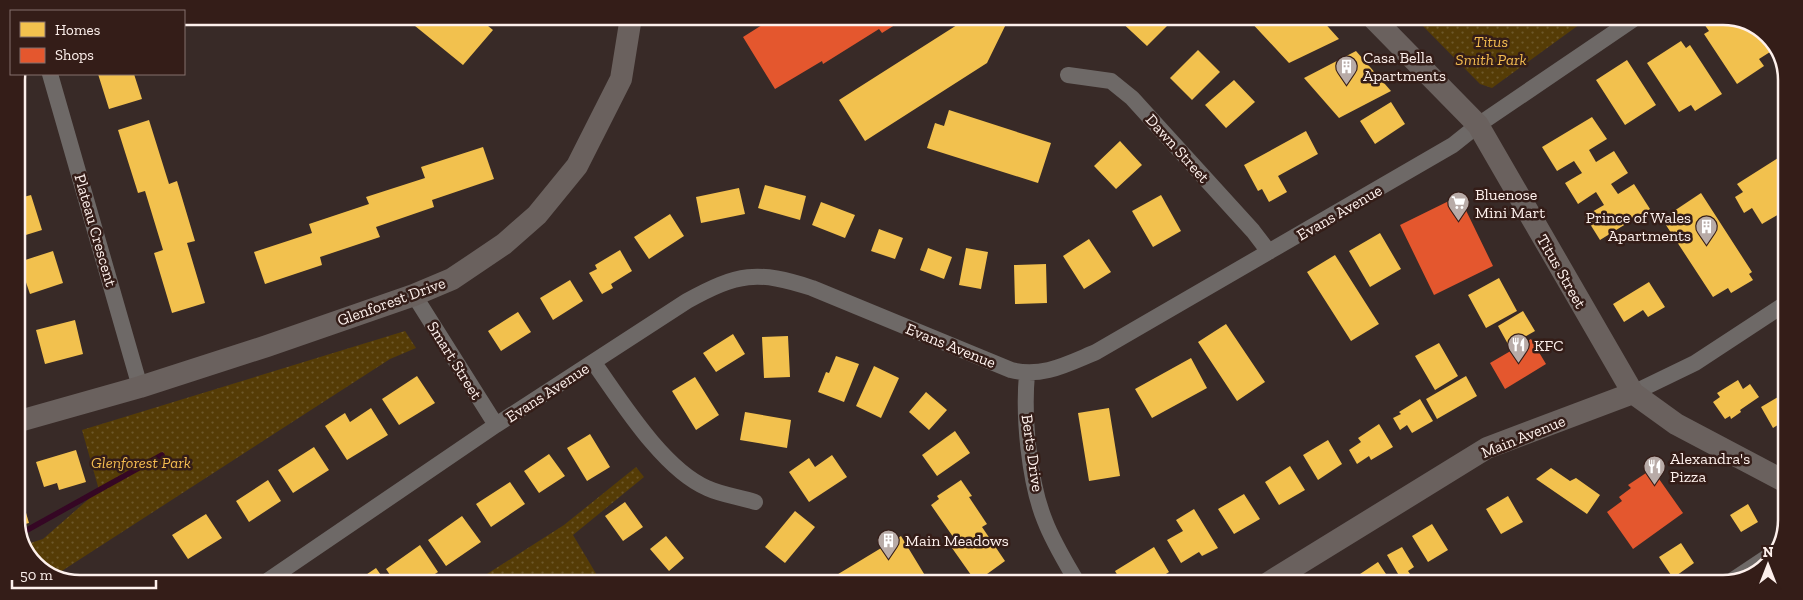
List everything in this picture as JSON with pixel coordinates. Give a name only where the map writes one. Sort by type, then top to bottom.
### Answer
[{"type":"street","name":"Glenforest Drive","points":[[25,419],[140,387],[414,295],[452,279],[504,244],[537,215],[577,166],[621,79],[630,25]]},
{"type":"street","name":"Titus Street","points":[[1380,25],[1478,125],[1632,393],[1676,424],[1778,478]]},
{"type":"street","name":"Evans Avenue","points":[[275,575],[496,425],[687,301],[715,286],[738,278],[760,275],[782,278],[812,288],[1011,370],[1028,374],[1049,371],[1096,352],[1453,145],[1478,125],[1625,25]]},
{"type":"street","name":"Plateau Crescent","points":[[50,75],[140,387]]},
{"type":"street","name":"Dawn Street","points":[[1068,75],[1110,82],[1132,98],[1269,252]]},
{"type":"street","name":"Smart Street","points":[[414,295],[496,425]]},
{"type":"street","name":"Main Avenue","points":[[1281,575],[1488,448],[1632,393],[1695,362],[1778,309]]},
{"type":"street","points":[[594,362],[633,416],[674,466],[706,488],[755,502]]},
{"type":"street","name":"Berts Drive","points":[[1028,374],[1025,394],[1032,475],[1045,521],[1073,575]]},
{"type":"green space","name":"Titus Smith Park","points":[[1422,25],[1579,25],[1492,88],[1480,84]]},
{"type":"green space","name":"Glenforest Park","points":[[405,331],[416,348],[390,359],[61,571],[49,566],[36,553],[30,543],[43,539],[99,490],[82,430]]},
{"type":"green space","points":[[636,467],[644,477],[573,535],[597,575],[485,575],[564,525]]},
{"type":"building: Homes","points":[[414,25],[487,25],[493,30],[463,65]]},
{"type":"building: Homes","points":[[957,25],[1006,25],[987,63],[865,141],[839,100]]},
{"type":"building: Homes","points":[[1124,25],[1168,25],[1147,46]]},
{"type":"building: Homes","points":[[1254,25],[1326,25],[1339,39],[1289,63]]},
{"type":"building: Homes","points":[[1705,25],[1730,25],[1750,32],[1770,52],[1759,59],[1764,66],[1737,84],[1704,34],[1709,31]]},
{"type":"building: Homes","points":[[1681,41],[1686,48],[1690,45],[1722,94],[1695,111],[1691,105],[1679,112],[1647,63]]},
{"type":"building: Homes","points":[[1198,50],[1220,72],[1192,100],[1170,78]]},
{"type":"building: Homes","name":"Casa Bella Apartments","points":[[1356,51],[1391,91],[1339,118],[1304,78]]},
{"type":"building: Homes","points":[[1627,60],[1656,105],[1625,125],[1596,80]]},
{"type":"building: Homes","points":[[98,75],[134,75],[142,99],[109,109]]},
{"type":"building: Homes","points":[[1234,80],[1255,102],[1226,128],[1205,105]]},
{"type":"building: Homes","points":[[1391,102],[1405,124],[1375,144],[1360,121]]},
{"type":"building: Homes","points":[[949,110],[1051,143],[1038,183],[927,148],[935,123],[944,126]]},
{"type":"building: Homes","points":[[1592,117],[1607,139],[1589,150],[1596,162],[1614,151],[1628,173],[1611,184],[1618,194],[1634,184],[1650,209],[1600,240],[1585,216],[1604,205],[1596,192],[1578,204],[1565,183],[1582,173],[1574,161],[1557,171],[1542,147]]},
{"type":"building: Homes","points":[[149,120],[169,184],[177,181],[195,241],[187,243],[205,303],[172,313],[154,253],[163,250],[145,191],[138,193],[118,130]]},
{"type":"building: Homes","points":[[1306,131],[1318,154],[1278,176],[1287,192],[1269,202],[1262,189],[1258,191],[1244,165]]},
{"type":"building: Homes","points":[[1120,141],[1142,165],[1116,189],[1094,166]]},
{"type":"building: Homes","points":[[483,147],[494,179],[432,200],[434,207],[376,227],[380,237],[320,257],[322,265],[265,284],[254,252],[312,233],[309,224],[369,204],[366,197],[425,178],[421,167]]},
{"type":"building: Homes","points":[[1778,158],[1778,215],[1762,224],[1752,208],[1744,213],[1735,197],[1743,192],[1737,184]]},
{"type":"building: Homes","points":[[765,185],[806,196],[800,220],[758,208]]},
{"type":"building: Homes","points":[[739,188],[745,214],[701,223],[696,197]]},
{"type":"building: Homes","name":"Prince of Wales Apartments","points":[[1701,193],[1752,272],[1749,274],[1753,280],[1731,293],[1728,288],[1713,297],[1662,219]]},
{"type":"building: Homes","points":[[31,195],[42,230],[25,235],[25,197]]},
{"type":"building: Homes","points":[[1161,195],[1181,231],[1153,247],[1132,211]]},
{"type":"building: Homes","points":[[821,202],[855,215],[845,238],[812,225]]},
{"type":"building: Homes","points":[[670,214],[684,236],[649,259],[634,237]]},
{"type":"building: Homes","points":[[879,229],[903,238],[895,259],[871,251]]},
{"type":"building: Homes","points":[[1380,233],[1401,269],[1370,287],[1349,251]]},
{"type":"building: Homes","points":[[1089,239],[1111,272],[1084,289],[1063,256]]},
{"type":"building: Homes","points":[[928,248],[952,257],[944,279],[920,270]]},
{"type":"building: Homes","points":[[966,248],[988,252],[981,289],[959,285]]},
{"type":"building: Homes","points":[[620,250],[632,271],[611,284],[613,288],[602,294],[589,273],[597,269],[595,265]]},
{"type":"building: Homes","points":[[53,251],[63,283],[30,294],[25,279],[25,260]]},
{"type":"building: Homes","points":[[1335,255],[1379,324],[1351,341],[1307,272]]},
{"type":"building: Homes","points":[[1046,264],[1047,303],[1015,304],[1014,265]]},
{"type":"building: Homes","points":[[1499,278],[1517,311],[1486,328],[1468,295]]},
{"type":"building: Homes","points":[[570,280],[583,301],[553,320],[540,298]]},
{"type":"building: Homes","points":[[1649,282],[1665,307],[1648,317],[1643,310],[1624,322],[1613,304]]},
{"type":"building: Homes","points":[[1523,311],[1535,331],[1509,346],[1498,326]]},
{"type":"building: Homes","points":[[518,312],[531,332],[501,351],[488,331]]},
{"type":"building: Homes","points":[[75,320],[83,354],[45,364],[36,330]]},
{"type":"building: Homes","points":[[1226,324],[1265,382],[1237,401],[1198,342]]},
{"type":"building: Homes","points":[[733,334],[745,354],[716,372],[703,353]]},
{"type":"building: Homes","points":[[788,336],[790,377],[764,378],[762,337]]},
{"type":"building: Homes","points":[[1439,343],[1458,376],[1435,390],[1415,356]]},
{"type":"building: Homes","points":[[836,356],[859,364],[844,402],[818,392],[826,372],[829,373]]},
{"type":"building: Homes","points":[[1191,358],[1207,388],[1152,418],[1135,389]]},
{"type":"building: Homes","points":[[874,366],[899,378],[881,418],[856,406]]},
{"type":"building: Homes","points":[[417,376],[435,403],[399,425],[382,399]]},
{"type":"building: Homes","points":[[1466,376],[1477,396],[1437,419],[1426,399]]},
{"type":"building: Homes","points":[[695,377],[719,415],[696,430],[672,391]]},
{"type":"building: Homes","points":[[1738,380],[1743,389],[1750,384],[1759,397],[1740,410],[1741,412],[1731,419],[1730,416],[1725,419],[1713,402],[1720,397],[1717,393]]},
{"type":"building: Homes","points":[[926,392],[947,410],[929,430],[909,412]]},
{"type":"building: Homes","points":[[1778,397],[1778,425],[1773,428],[1761,407]]},
{"type":"building: Homes","points":[[1420,399],[1433,421],[1412,433],[1407,425],[1400,430],[1393,418]]},
{"type":"building: Homes","points":[[371,408],[388,435],[347,460],[325,426],[345,413],[350,422]]},
{"type":"building: Homes","points":[[1109,408],[1120,476],[1089,481],[1078,413]]},
{"type":"building: Homes","points":[[745,412],[791,420],[787,448],[740,440]]},
{"type":"building: Homes","points":[[1379,424],[1393,447],[1371,460],[1369,456],[1357,464],[1349,450],[1361,442],[1358,438]]},
{"type":"building: Homes","points":[[955,431],[970,453],[937,476],[922,455]]},
{"type":"building: Homes","points":[[590,434],[610,467],[587,481],[567,448]]},
{"type":"building: Homes","points":[[1328,440],[1342,464],[1318,480],[1303,455]]},
{"type":"building: Homes","points":[[314,447],[329,470],[293,493],[278,470]]},
{"type":"building: Homes","points":[[76,450],[86,482],[59,490],[57,483],[44,487],[36,462]]},
{"type":"building: Homes","points":[[549,454],[565,476],[539,493],[524,471]]},
{"type":"building: Homes","points":[[832,455],[847,477],[809,502],[789,472],[809,458],[815,467]]},
{"type":"building: Homes","points":[[1290,466],[1305,490],[1279,505],[1265,482]]},
{"type":"building: Homes","points":[[1551,468],[1570,481],[1576,478],[1600,495],[1587,514],[1536,479]]},
{"type":"building: Homes","points":[[268,480],[281,501],[249,522],[236,501]]},
{"type":"building: Homes","points":[[961,480],[972,496],[969,497],[987,524],[982,527],[1005,561],[986,575],[971,575],[952,548],[958,544],[931,505],[939,499],[937,496]]},
{"type":"building: Homes","points":[[510,482],[525,504],[491,527],[476,504]]},
{"type":"building: Homes","points":[[1244,494],[1260,519],[1234,534],[1218,509]]},
{"type":"building: Homes","points":[[1508,496],[1523,522],[1501,534],[1486,509]]},
{"type":"building: Homes","points":[[625,502],[643,527],[623,541],[605,516]]},
{"type":"building: Homes","points":[[1748,504],[1758,522],[1741,532],[1730,515]]},
{"type":"building: Homes","points":[[25,509],[29,523],[25,524]]},
{"type":"building: Homes","points":[[1194,509],[1218,548],[1202,556],[1199,552],[1181,563],[1167,540],[1183,531],[1176,520]]},
{"type":"building: Homes","points":[[795,511],[815,527],[785,563],[765,547]]},
{"type":"building: Homes","points":[[206,514],[222,538],[188,559],[172,535]]},
{"type":"building: Homes","points":[[462,516],[481,542],[446,566],[428,540]]},
{"type":"building: Homes","points":[[1432,524],[1448,550],[1428,562],[1412,536]]},
{"type":"building: Homes","points":[[666,536],[684,558],[669,571],[650,549]]},
{"type":"building: Homes","name":"Main Meadows","points":[[901,536],[925,575],[837,575]]},
{"type":"building: Homes","points":[[1681,543],[1694,563],[1677,575],[1671,575],[1659,557]]},
{"type":"building: Homes","points":[[420,545],[438,572],[433,575],[390,575],[386,569]]},
{"type":"building: Homes","points":[[1154,547],[1169,572],[1164,575],[1117,575],[1115,571]]},
{"type":"building: Homes","points":[[1402,547],[1414,567],[1408,571],[1410,574],[1399,575],[1387,555]]},
{"type":"building: Homes","points":[[1378,562],[1387,575],[1361,575]]},
{"type":"building: Homes","points":[[376,568],[381,575],[366,575]]},
{"type":"building: Shops","points":[[762,25],[895,25],[882,33],[879,29],[823,64],[822,61],[775,89],[743,37]]},
{"type":"building: Shops","points":[[1459,196],[1493,266],[1434,295],[1400,225]]},
{"type":"building: Shops","name":"KFC","points":[[1531,339],[1546,364],[1505,389],[1490,363]]},
{"type":"building: Shops","points":[[1652,469],[1683,513],[1633,549],[1607,512],[1622,501],[1619,497],[1631,488],[1628,485]]},
{"type":"waterway","points":[[26,531],[162,455]]},
{"type":"place","name":"Casa Bella Apartments","points":[[1347,85]]},
{"type":"place","name":"Bluenose Mini Mart","points":[[1459,222]]},
{"type":"place","name":"Prince of Wales Apartments","points":[[1707,245]]},
{"type":"place","name":"KFC","points":[[1518,364]]},
{"type":"place","name":"Alexandra's Pizza","points":[[1654,486]]},
{"type":"place","name":"Main Meadows","points":[[889,559]]}]
